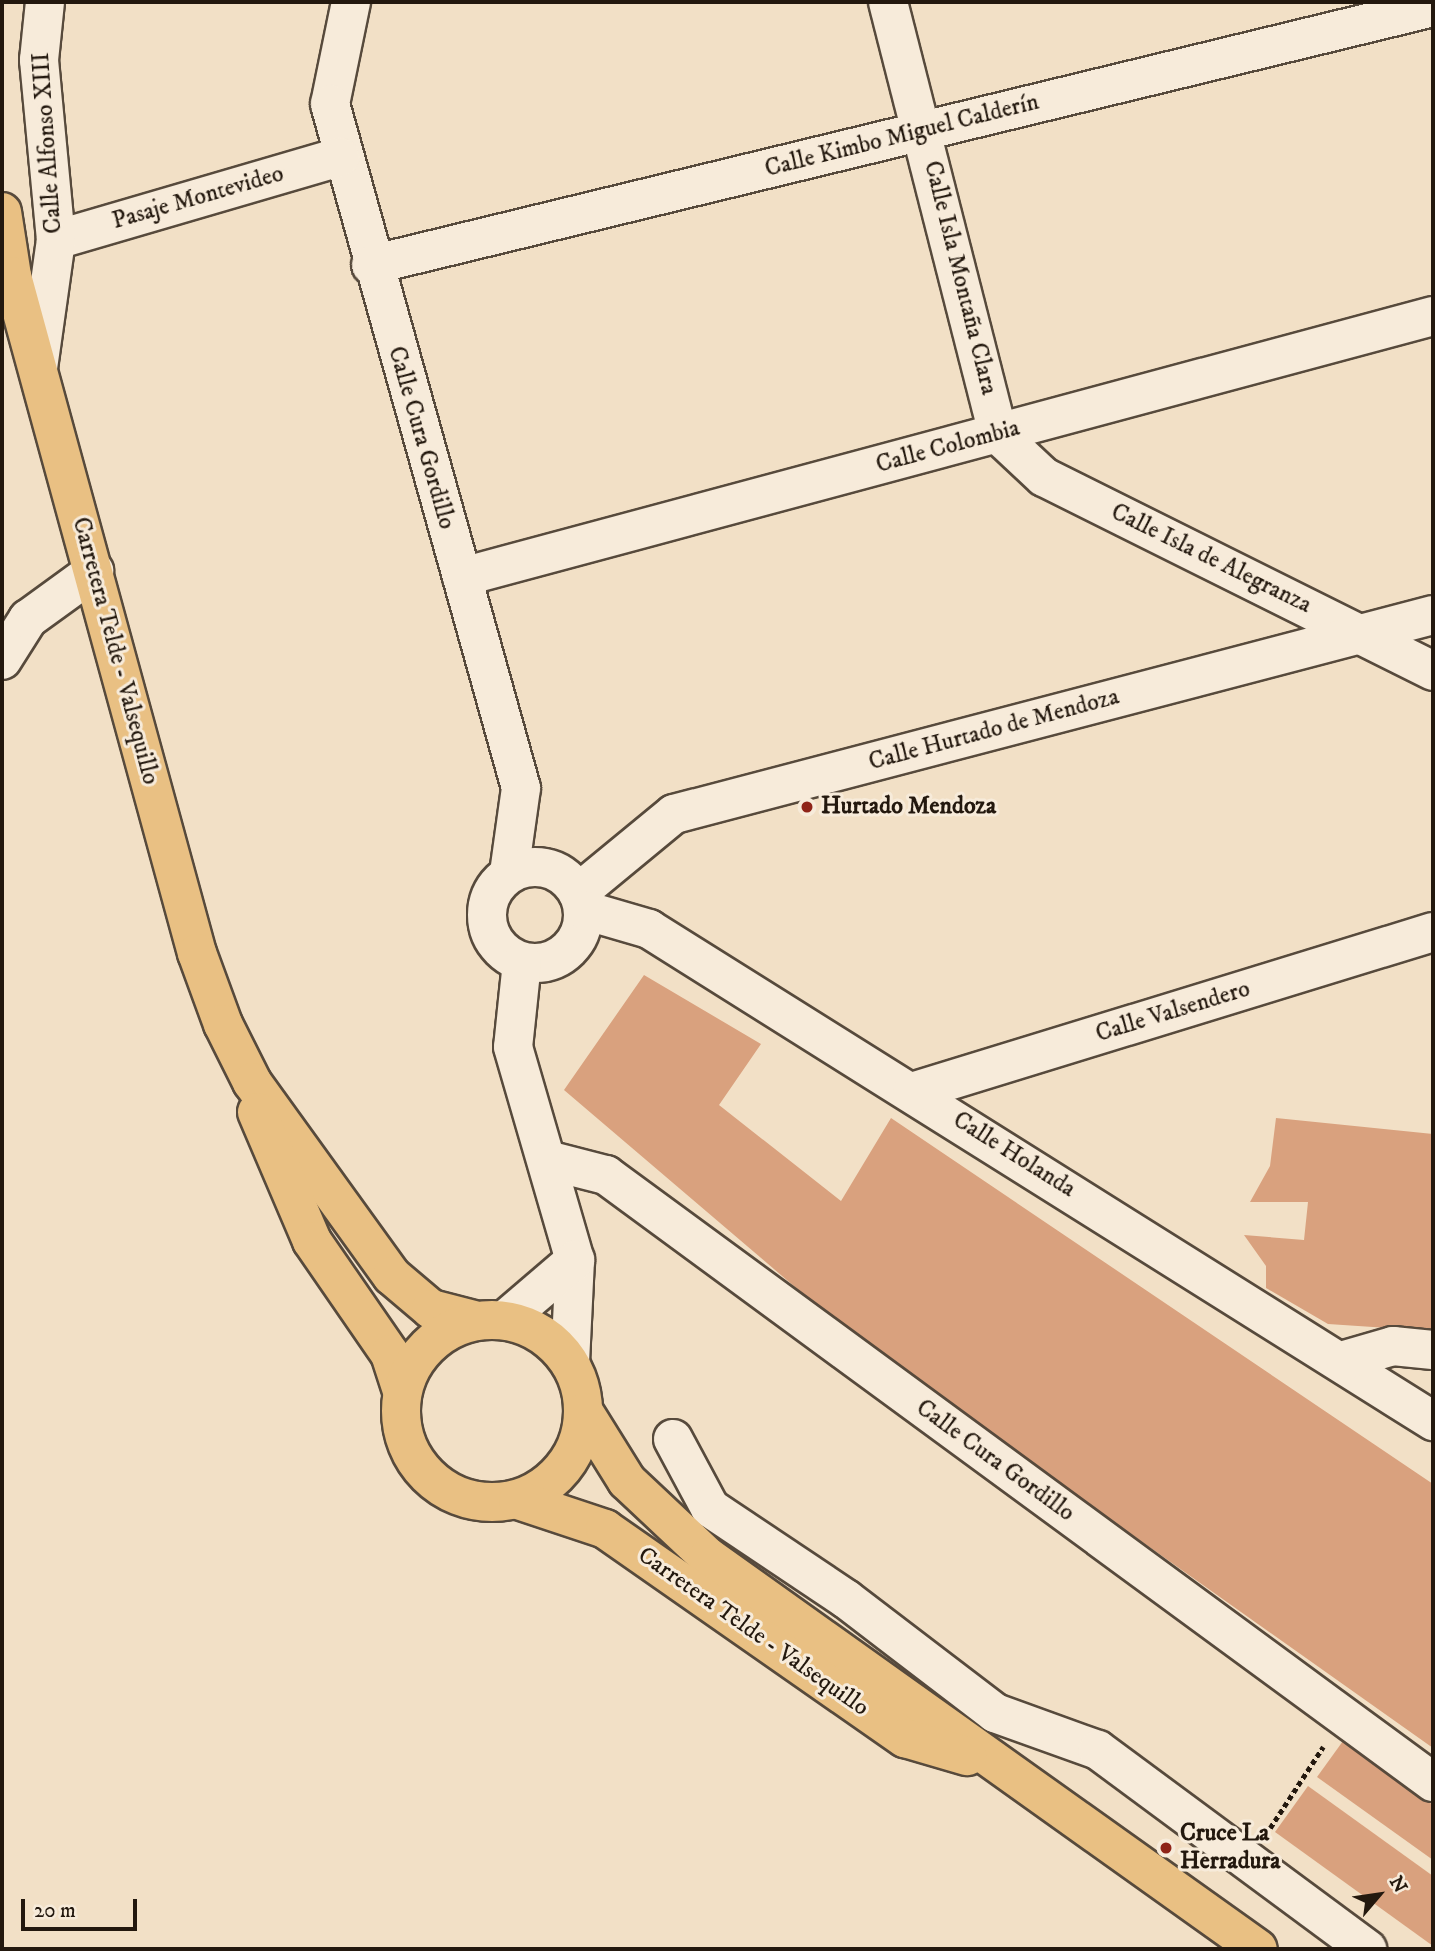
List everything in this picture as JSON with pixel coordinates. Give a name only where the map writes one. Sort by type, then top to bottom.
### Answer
[{"type":"main road","name":"Carretera Telde - Valsequillo","points":[[2,212],[12,276],[197,953],[251,1082],[260,1130],[312,1241],[390,1354],[402,1391]]},
{"type":"main road","name":"Carretera Telde - Valsequillo","points":[[251,1082],[392,1276],[431,1309],[490,1320]]},
{"type":"main road","points":[[490,1320],[553,1342],[570,1363],[584,1412],[575,1451],[551,1481],[518,1500],[486,1503],[455,1495],[429,1478],[410,1453],[400,1422],[402,1391],[416,1358],[441,1333],[490,1320]]},
{"type":"main road","name":"Carretera Telde - Valsequillo","points":[[584,1412],[627,1481],[708,1557],[803,1622],[989,1762],[1258,1949]]},
{"type":"main road","name":"Carretera Telde - Valsequillo","points":[[518,1500],[606,1529],[905,1738],[989,1762]]},
{"type":"street","name":"Calle Alfonso XIII","points":[[38,368],[56,240],[38,60],[45,2]]},
{"type":"street","name":"Calle Cura Gordillo","points":[[351,2],[330,104],[340,157],[521,788],[509,873]]},
{"type":"street","name":"Calle Isla Montaña Clara","points":[[888,2],[925,131],[998,434]]},
{"type":"street","name":"Calle Kimbo Miguel Calderín","points":[[371,265],[1433,7]]},
{"type":"street","name":"Pasaje Montevideo","points":[[56,240],[340,157]]},
{"type":"street","name":"Calle Colombia","points":[[462,577],[1433,316]]},
{"type":"street","name":"Calle Isla de Alegranza","points":[[998,434],[1044,477],[1433,671]]},
{"type":"street","points":[[2,660],[28,619],[94,571]]},
{"type":"street","name":"Calle Hurtado de Mendoza","points":[[581,901],[674,814],[1433,615]]},
{"type":"street","points":[[547,868],[581,901],[576,941],[565,954],[550,962],[522,962],[506,954],[487,922],[489,900],[509,873],[547,868]]},
{"type":"street","name":"Calle Holanda","points":[[581,901],[649,929],[1345,1360],[1433,1421]]},
{"type":"street","name":"Calle Valsendero","points":[[912,1092],[1433,932]]},
{"type":"street","points":[[522,962],[513,1046],[575,1260],[570,1363]]},
{"type":"street","name":"Calle Cura Gordillo","points":[[547,1160],[606,1175],[1433,1782]]},
{"type":"street","points":[[490,1320],[575,1260]]},
{"type":"street","points":[[1345,1360],[1392,1346],[1433,1350]]},
{"type":"street","points":[[673,1439],[710,1507],[846,1599],[995,1713],[1098,1750],[1367,1949]]},
{"type":"street","points":[[803,1622],[846,1599]]},
{"type":"path","points":[[1248,1861],[1342,1717]]},
{"type":"building","points":[[644,975],[761,1044],[719,1105],[841,1201],[891,1118],[1433,1484],[1433,1748],[856,1339],[564,1090]]},
{"type":"building","points":[[1276,1118],[1433,1134],[1433,1331],[1328,1324],[1266,1288],[1266,1266],[1244,1235],[1304,1240],[1308,1202],[1250,1202],[1270,1166]]},
{"type":"building","points":[[1343,1741],[1433,1805],[1433,1860],[1317,1777]]},
{"type":"building","points":[[1308,1786],[1433,1876],[1433,1946],[1275,1832]]},
{"type":"place","name":"Hurtado Mendoza","points":[[807,807]]},
{"type":"place","name":"Cruce La Herradura","points":[[1166,1848]]}]
